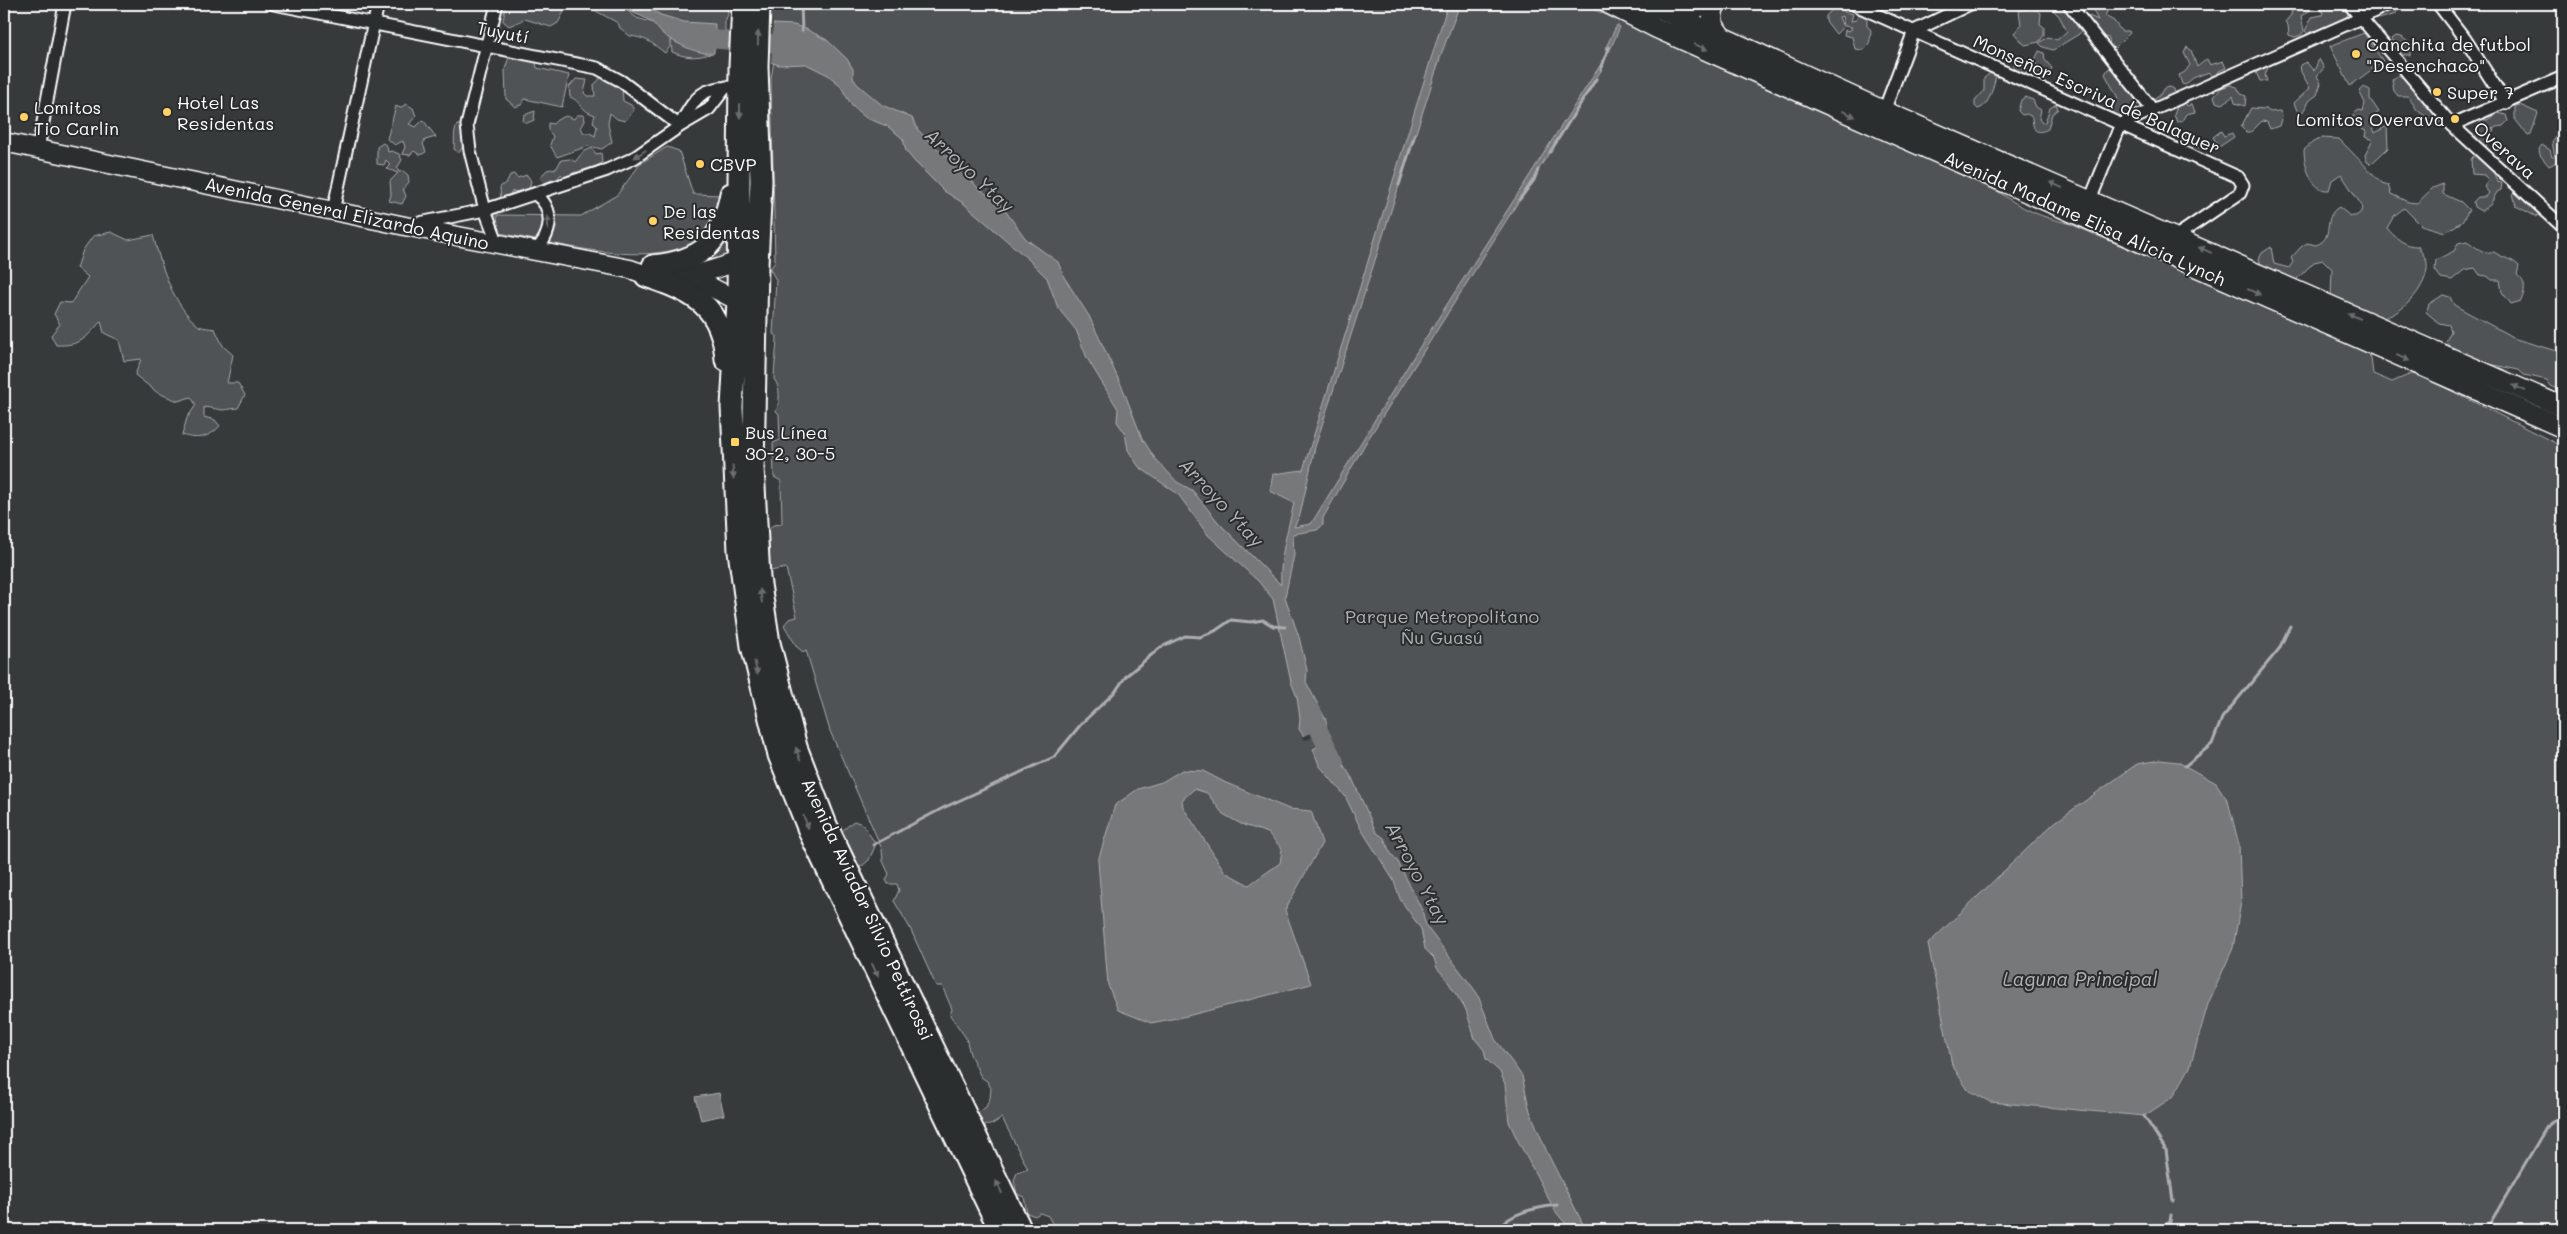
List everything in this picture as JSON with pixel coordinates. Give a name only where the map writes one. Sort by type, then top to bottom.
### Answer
[{"type":"highway","name":"Avenida Madame Elisa Alicia Lynch","points":[[1609,4],[1656,28],[1876,126],[2563,428]]},
{"type":"highway","points":[[1624,4],[1664,23],[1667,9]]},
{"type":"highway","points":[[1716,4],[1711,16],[1715,28],[1723,38]]},
{"type":"highway","name":"Avenida Aviador Silvio Pettirossi","points":[[750,7],[748,66],[750,157],[738,261],[738,301],[732,407],[738,551],[746,612],[759,682],[779,755],[823,862],[1000,1230]]},
{"type":"highway","name":"Avenida Madame Elisa Alicia Lynch","points":[[1667,9],[1723,38],[1884,111],[2563,407]]},
{"type":"highway","name":"Avenida Aviador Silvio Pettirossi","points":[[748,66],[733,87],[750,157],[761,181],[757,265],[753,468],[759,578],[769,643],[785,711],[805,772],[843,862],[1021,1230]]},
{"type":"highway","points":[[643,270],[678,264],[688,260],[699,253],[716,236],[750,157]]},
{"type":"highway","points":[[643,270],[695,295],[716,319],[726,351],[732,407]]},
{"type":"highway","points":[[738,301],[748,316],[749,326],[750,440],[753,468]]},
{"type":"main road","points":[[1667,9],[1710,4]]},
{"type":"main road","name":"Avenida General Elizardo Aquino","points":[[4,142],[534,251],[643,270],[670,268],[691,275],[738,301]]},
{"type":"main road","points":[[691,275],[738,261]]},
{"type":"street","points":[[38,149],[65,4]]},
{"type":"street","name":"Tuyutí","points":[[274,4],[596,68],[621,81],[680,126]]},
{"type":"street","points":[[333,211],[378,4]]},
{"type":"street","points":[[497,4],[467,125],[470,151],[485,210],[498,244]]},
{"type":"street","name":"Monseñor Escriva de Balaguer","points":[[1853,4],[2238,176],[2244,185],[2240,193],[2175,238]]},
{"type":"street","points":[[1884,111],[1914,31],[1970,4]]},
{"type":"street","points":[[2070,4],[2152,109]]},
{"type":"street","name":"Overava","points":[[2348,4],[2452,125],[2563,227]]},
{"type":"street","points":[[2090,200],[2121,124],[2361,18],[2388,4]]},
{"type":"street","points":[[2438,4],[2464,39],[2506,103]]},
{"type":"street","points":[[2452,125],[2563,77]]},
{"type":"street","points":[[680,126],[696,98],[710,89],[733,87]]},
{"type":"street","points":[[405,226],[485,210],[607,170],[634,158],[680,126],[709,109],[733,87]]},
{"type":"street","points":[[534,251],[548,235],[550,224],[545,203],[535,194]]},
{"type":"street","points":[[2554,218],[2563,211]]},
{"type":"green space","points":[[506,4],[568,4],[558,23],[551,27],[525,19],[509,26],[503,21]]},
{"type":"green space","points":[[583,4],[618,4],[637,18],[654,23],[670,39],[670,47],[665,53],[649,41],[630,36],[620,28],[618,23]]},
{"type":"green space","points":[[642,4],[726,4],[728,14],[725,22],[725,41],[717,41],[710,54],[696,57],[672,52],[669,22]]},
{"type":"green space","name":"Parque Metropolitano Ñu Guasú","points":[[770,4],[1574,4],[1586,6],[1999,192],[2032,212],[2068,223],[2366,350],[2371,358],[2373,374],[2392,382],[2411,374],[2424,377],[2563,447],[2563,1230],[1056,1230],[1048,1216],[1040,1213],[1035,1216],[1027,1213],[1024,1197],[1017,1194],[1014,1180],[1017,1173],[1028,1169],[1002,1118],[988,1125],[977,1122],[977,1114],[986,1107],[990,1098],[991,1088],[987,1081],[981,1077],[970,1054],[966,1038],[950,1015],[952,1009],[942,986],[936,986],[910,928],[894,901],[899,890],[897,884],[888,884],[886,880],[889,874],[883,861],[882,849],[830,731],[806,650],[803,652],[797,647],[784,625],[789,619],[797,617],[786,568],[770,571],[765,564],[768,531],[773,525],[782,524],[781,481],[774,477],[773,443],[780,440],[779,414],[776,411],[779,390],[774,379],[777,336],[773,334],[776,280],[770,269],[775,262],[771,79],[779,29],[770,21],[765,13]]},
{"type":"green space","points":[[1837,4],[1844,7],[1844,12],[1853,14],[1851,21],[1856,20],[1860,11],[1867,10],[1867,26],[1871,30],[1869,43],[1863,50],[1855,49],[1852,37],[1844,35],[1845,30],[1850,31],[1852,27],[1844,26],[1842,16],[1839,17],[1843,27],[1836,34],[1826,21],[1826,16]]},
{"type":"green space","points":[[2057,4],[2061,4],[2064,8],[2066,6],[2082,29],[2079,34],[2053,50],[2043,47],[2039,43],[2048,37],[2057,40],[2067,31],[2059,16],[2053,10]]},
{"type":"green space","points":[[2092,4],[2102,4],[2109,7],[2105,16],[2114,21],[2121,31],[2129,31],[2130,33],[2115,48],[2110,47],[2109,38],[2099,36],[2087,18],[2087,15],[2098,20],[2093,11]]},
{"type":"green space","points":[[2293,4],[2317,6],[2301,16],[2304,31],[2301,35],[2295,37],[2289,35],[2288,25],[2285,22],[2291,15]]},
{"type":"green space","points":[[2319,4],[2351,4],[2349,13],[2343,20],[2327,29],[2322,27],[2319,31],[2309,35],[2305,31],[2312,17],[2322,15],[2323,13]]},
{"type":"green space","points":[[2393,4],[2397,7],[2396,14],[2379,19],[2378,14]]},
{"type":"green space","points":[[2033,7],[2041,13],[2040,24],[2044,27],[2044,35],[2039,42],[2025,45],[2014,33],[2021,25],[2019,11]]},
{"type":"green space","name":"Canchita de futbol \"Desenchaco\"","points":[[2364,33],[2383,61],[2350,86],[2330,46]]},
{"type":"green space","points":[[2396,36],[2402,37],[2410,44],[2410,55],[2402,55],[2392,39]]},
{"type":"green space","points":[[2187,47],[2191,50],[2197,67],[2207,59],[2210,65],[2223,61],[2226,68],[2219,71],[2218,76],[2214,77],[2209,72],[2193,78],[2185,85],[2182,84],[2179,75],[2185,72],[2190,65],[2184,53]]},
{"type":"green space","points":[[2039,51],[2044,53],[2045,60],[2052,68],[2048,75],[2039,78],[2032,72],[2038,68],[2035,60]]},
{"type":"green space","points":[[510,54],[535,60],[537,68],[569,75],[562,107],[525,99],[521,105],[515,107],[506,99],[505,69]]},
{"type":"green space","points":[[2319,59],[2324,68],[2317,76],[2321,83],[2317,95],[2310,100],[2302,113],[2298,113],[2294,103],[2310,88],[2301,72],[2300,65],[2306,62],[2314,71]]},
{"type":"green space","points":[[2017,61],[2023,61],[2028,66],[2026,75],[2017,77],[2012,72],[2012,66]]},
{"type":"green space","points":[[2270,63],[2265,75],[2267,81],[2260,81],[2255,70]]},
{"type":"green space","points":[[2113,68],[2140,85],[2140,103],[2131,109],[2126,108],[2118,117],[2108,109],[2118,98],[2105,74],[2108,69]]},
{"type":"green space","points":[[1992,72],[1996,76],[1990,95],[1985,104],[1978,109],[1975,106],[1975,101],[1984,91],[1984,78]]},
{"type":"green space","points":[[604,74],[622,87],[623,101],[631,105],[634,110],[625,121],[617,119],[610,113],[608,124],[612,142],[602,149],[588,146],[557,157],[550,145],[553,136],[548,130],[548,123],[553,124],[566,116],[574,119],[577,115],[584,115],[585,121],[581,128],[584,133],[590,133],[595,136],[597,127],[593,122],[595,115],[570,97],[569,87],[576,79],[587,80],[584,93],[587,96],[595,96],[594,85]]},
{"type":"green space","points":[[2398,75],[2422,93],[2432,106],[2433,119],[2430,120],[2417,110],[2408,96],[2398,96],[2394,91],[2392,80]]},
{"type":"green space","points":[[2230,85],[2237,87],[2241,94],[2246,96],[2245,106],[2235,103],[2233,96],[2223,104],[2216,102],[2214,96],[2221,88]]},
{"type":"green space","points":[[2170,87],[2174,89],[2175,95],[2165,107],[2150,102],[2159,96],[2164,88]]},
{"type":"green space","points":[[2364,87],[2370,90],[2370,99],[2379,112],[2370,119],[2375,133],[2387,126],[2388,148],[2371,164],[2367,162],[2365,155],[2373,140],[2365,137],[2366,131],[2361,129],[2362,123],[2354,122],[2353,114],[2359,110],[2363,111],[2365,103],[2359,91]]},
{"type":"green space","points":[[2025,97],[2033,100],[2036,107],[2041,110],[2039,119],[2042,123],[2045,122],[2050,108],[2056,104],[2058,109],[2052,114],[2048,129],[2040,132],[2035,130],[2032,117],[2027,114],[2022,115],[2018,111],[2021,100]]},
{"type":"green space","points":[[2184,102],[2187,106],[2192,104],[2195,112],[2186,114],[2182,121],[2177,122],[2174,115],[2178,104]]},
{"type":"green space","points":[[406,104],[413,108],[416,116],[409,124],[416,127],[423,120],[436,137],[425,140],[423,144],[426,152],[420,155],[414,151],[410,155],[402,154],[405,147],[403,141],[395,145],[387,139],[396,106],[400,108]]},
{"type":"green space","points":[[2520,105],[2538,113],[2531,135],[2528,136],[2515,119],[2515,106]]},
{"type":"green space","points":[[2251,108],[2266,109],[2270,112],[2280,111],[2282,116],[2279,126],[2270,129],[2267,122],[2262,121],[2251,132],[2246,132],[2241,127]]},
{"type":"green space","points":[[535,111],[534,120],[527,123],[523,121],[524,115]]},
{"type":"green space","points":[[2498,113],[2506,115],[2508,121],[2503,126],[2491,128],[2494,129],[2486,147],[2475,139],[2481,119],[2487,120]]},
{"type":"green space","points":[[457,125],[463,125],[463,146],[459,153],[454,149]]},
{"type":"green space","points":[[2221,131],[2224,136],[2232,133],[2234,137],[2219,147],[2213,137]]},
{"type":"green space","points":[[2563,132],[2563,159],[2549,166],[2540,155],[2539,149],[2542,145],[2550,150],[2552,157],[2555,157],[2552,142],[2558,133]]},
{"type":"green space","points":[[2188,133],[2192,133],[2197,140],[2204,143],[2202,149],[2182,141]]},
{"type":"green space","points":[[2322,138],[2339,139],[2382,183],[2388,185],[2391,194],[2408,202],[2417,203],[2433,188],[2443,184],[2443,194],[2461,202],[2469,210],[2462,222],[2445,232],[2421,225],[2404,208],[2394,216],[2387,228],[2401,241],[2409,245],[2418,246],[2427,263],[2427,272],[2418,292],[2392,315],[2373,318],[2357,312],[2331,297],[2332,269],[2323,260],[2314,262],[2295,281],[2261,265],[2259,259],[2262,253],[2271,247],[2274,264],[2289,268],[2293,262],[2291,258],[2301,247],[2307,243],[2316,245],[2326,238],[2331,216],[2339,207],[2350,216],[2356,216],[2361,212],[2362,206],[2341,174],[2332,180],[2329,190],[2318,187],[2313,182],[2305,162],[2304,150],[2313,142]]},
{"type":"green space","points":[[383,143],[387,146],[388,152],[392,151],[399,154],[402,160],[397,168],[399,172],[403,171],[408,175],[409,182],[403,189],[406,196],[402,204],[389,201],[391,195],[390,181],[398,173],[387,169],[390,164],[386,160],[384,165],[377,164],[377,147]]},
{"type":"green space","points":[[667,147],[679,151],[693,194],[721,195],[716,213],[708,229],[699,238],[680,248],[657,253],[603,252],[499,233],[497,215],[581,216],[617,195],[641,163]]},
{"type":"green space","points":[[592,148],[596,154],[601,153],[602,162],[597,166],[580,173],[575,172],[565,178],[561,174],[556,181],[552,179],[545,184],[540,177],[547,170],[557,168],[561,160],[571,159],[575,162],[583,152]]},
{"type":"green space","points":[[2478,152],[2497,169],[2494,173],[2497,182],[2502,183],[2501,190],[2497,192],[2490,205],[2481,211],[2474,207],[2473,202],[2478,197],[2486,197],[2489,193],[2484,187],[2488,181],[2484,175],[2472,174],[2471,159]]},
{"type":"green space","points":[[514,174],[517,178],[527,175],[531,181],[529,190],[511,192],[508,200],[501,202],[500,187],[508,181],[510,175]]},
{"type":"green space","points":[[2519,191],[2539,212],[2537,217],[2516,206],[2513,193]]},
{"type":"green space","points":[[727,231],[732,255],[689,268]]},
{"type":"green space","points":[[111,232],[128,240],[153,235],[164,272],[182,308],[199,326],[215,329],[223,346],[233,355],[227,383],[238,383],[245,395],[238,408],[223,410],[204,407],[204,417],[215,420],[220,426],[212,433],[198,438],[182,435],[187,418],[196,405],[191,397],[178,401],[158,393],[135,375],[141,359],[124,361],[119,340],[104,333],[101,321],[82,340],[71,344],[56,345],[51,335],[60,324],[54,314],[60,302],[71,303],[88,277],[77,268],[83,250],[93,236]]},
{"type":"green space","points":[[2467,241],[2479,249],[2486,252],[2494,252],[2519,266],[2517,275],[2524,284],[2521,301],[2511,304],[2502,292],[2500,280],[2492,280],[2487,276],[2480,275],[2475,268],[2464,270],[2452,280],[2441,278],[2435,270],[2436,260],[2454,251],[2458,243]]},
{"type":"green space","points":[[2443,295],[2450,297],[2454,305],[2516,339],[2563,353],[2563,391],[2551,386],[2547,380],[2524,375],[2519,370],[2459,358],[2446,341],[2451,331],[2449,325],[2439,323],[2426,312],[2429,304]]},
{"type":"green space","points":[[854,821],[862,824],[876,844],[869,860],[862,866],[851,864],[842,831]]},
{"type":"water","points":[[620,4],[640,4],[661,15],[684,22],[715,24],[714,53],[695,51],[681,45],[660,32],[652,22]]},
{"type":"water","points":[[1448,4],[1460,4],[1442,52],[1315,447],[1300,515],[1294,527],[1311,524],[1414,356],[1601,64],[1604,66],[1365,444],[1323,518],[1323,525],[1317,530],[1293,534],[1294,555],[1285,597],[1299,637],[1307,670],[1306,682],[1326,720],[1327,729],[1305,738],[1299,729],[1300,719],[1297,697],[1291,682],[1273,599],[1258,581],[1208,535],[1178,494],[1139,467],[1128,450],[1125,433],[1117,422],[1118,409],[1087,358],[1076,330],[1058,308],[1047,278],[1027,258],[963,203],[944,191],[906,151],[903,139],[887,126],[866,118],[852,106],[840,85],[828,75],[806,64],[779,65],[770,62],[772,24],[794,25],[827,40],[847,59],[853,69],[853,78],[857,84],[882,105],[912,118],[918,130],[941,152],[955,161],[977,187],[1001,205],[1026,239],[1058,262],[1064,277],[1089,316],[1123,389],[1142,438],[1154,457],[1177,482],[1192,490],[1219,523],[1281,585],[1283,554],[1294,503],[1270,491],[1273,474],[1303,470]]},
{"type":"water","points":[[1617,25],[1620,27],[1609,52],[1605,49]]},
{"type":"water","points":[[1332,739],[1337,755],[1352,778],[1376,832],[1384,838],[1390,852],[1398,862],[1422,910],[1426,926],[1477,993],[1495,1039],[1522,1076],[1530,1111],[1546,1150],[1586,1230],[1571,1230],[1555,1211],[1509,1122],[1505,1084],[1500,1072],[1486,1059],[1484,1050],[1475,1039],[1466,1010],[1437,968],[1434,958],[1425,949],[1421,929],[1400,899],[1394,881],[1361,829],[1345,796],[1319,765],[1313,749]]},
{"type":"water","name":"Laguna Principal","points":[[2160,760],[2178,762],[2216,783],[2228,801],[2239,845],[2241,902],[2233,948],[2208,1004],[2190,1067],[2173,1097],[2144,1116],[1990,1102],[1968,1090],[1952,1065],[1928,944],[2054,823],[2137,764]]},
{"type":"water","points":[[1182,770],[1203,771],[1226,783],[1289,809],[1311,811],[1322,843],[1285,910],[1311,984],[1187,1016],[1151,1023],[1118,1010],[1108,985],[1098,861],[1115,805],[1138,789],[1162,782]],"holes":[[[1194,789],[1207,793],[1223,814],[1241,824],[1268,833],[1282,849],[1280,863],[1249,885],[1225,872],[1183,807],[1182,800]]]},
{"type":"water","points":[[719,1093],[724,1115],[701,1120],[695,1097]]},
{"type":"pier","points":[[773,21],[771,65],[768,61],[770,23]]},
{"type":"pier","points":[[1329,726],[1328,731],[1306,740],[1301,737]]},
{"type":"waterway","points":[[801,4],[802,31]]},
{"type":"waterway","name":"Arroyo Ytay","points":[[692,35],[717,40],[795,46]]},
{"type":"waterway","points":[[1601,69],[1609,47]]},
{"type":"waterway","points":[[1550,152],[1596,79]]},
{"type":"waterway","points":[[1399,185],[1415,134]]},
{"type":"waterway","points":[[1519,200],[1534,180],[1538,170]]},
{"type":"waterway","points":[[873,845],[943,808],[1054,757],[1082,723],[1115,692],[1126,676],[1161,647],[1185,636],[1200,637],[1215,631],[1231,620],[1251,622],[1263,620],[1273,626],[1285,627]]},
{"type":"waterway","points":[[2185,766],[2212,744],[2222,718],[2279,649],[2290,626]]},
{"type":"waterway","name":"Arroyo Ytay","points":[[1312,711],[1321,735],[1335,762]]},
{"type":"waterway","points":[[2486,1230],[2546,1128],[2563,1114]]},
{"type":"waterway","points":[[2144,1116],[2166,1150],[2173,1201]]},
{"type":"waterway","points":[[1497,1230],[1502,1224],[1516,1215],[1532,1209],[1557,1205]]},
{"type":"waterway","points":[[2157,1230],[2170,1222],[2171,1215]]},
{"type":"place","name":"Canchita de futbol \"Desenchaco\"","points":[[2356,54]]},
{"type":"place","name":"Super 7","points":[[2437,92]]},
{"type":"place","name":"Hotel Las Residentas","points":[[167,112]]},
{"type":"place","name":"Lomitos Tio Carlin","points":[[24,117]]},
{"type":"place","name":"Lomitos Overava","points":[[2455,119]]},
{"type":"place","name":"CBVP","points":[[700,164]]},
{"type":"place","name":"De las Residentas","points":[[653,221]]},
{"type":"place","name":"Bus Línea 30-2, 30-5","points":[[735,442]]}]
